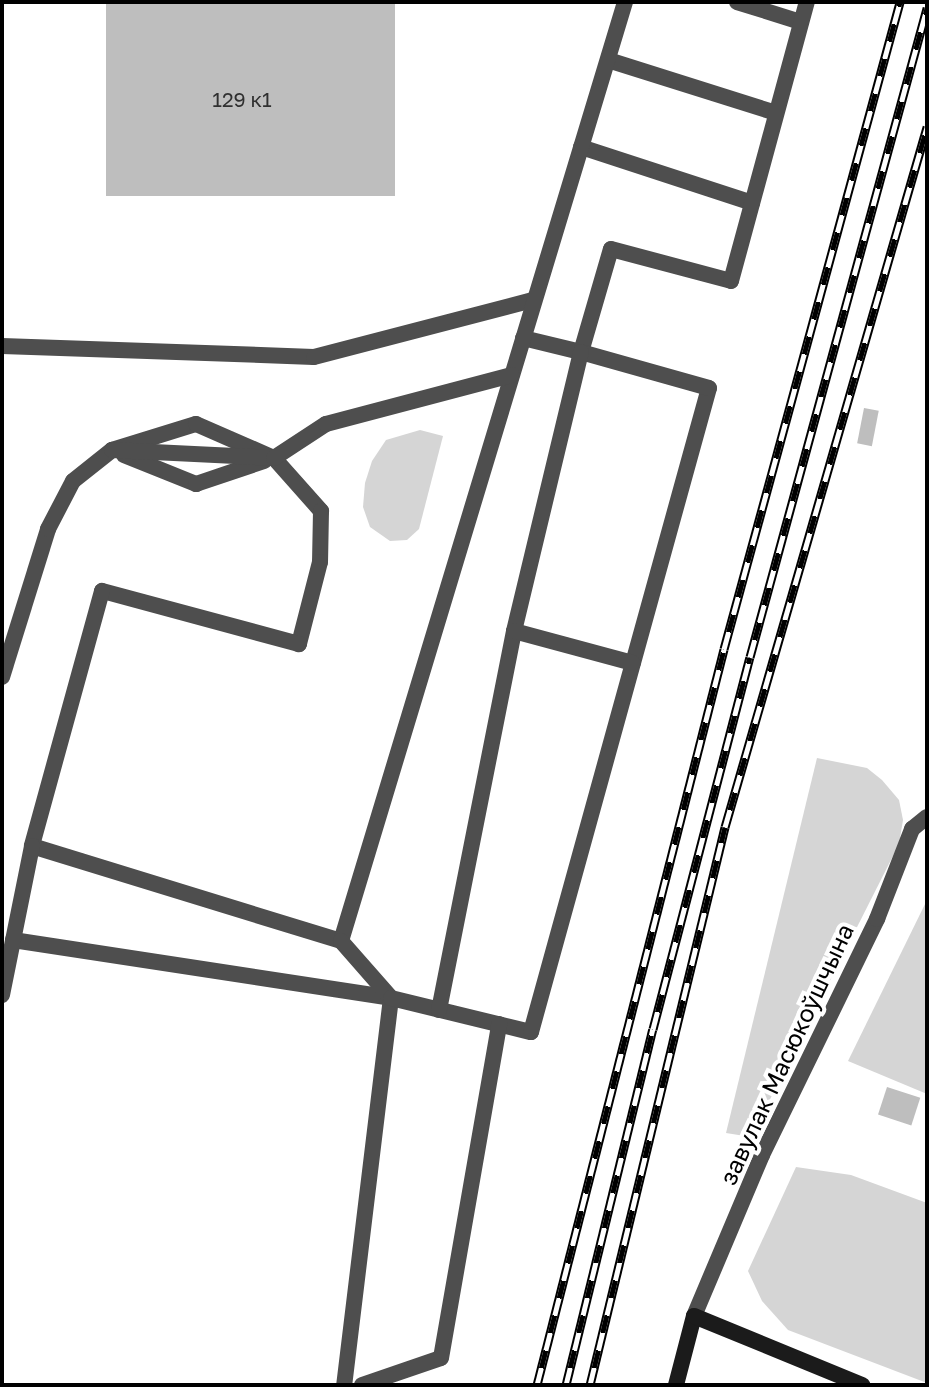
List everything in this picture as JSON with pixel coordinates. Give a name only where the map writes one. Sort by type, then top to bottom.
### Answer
[{"type":"street","points":[[341,941],[625,2]]},
{"type":"street","points":[[737,2],[801,22]]},
{"type":"street","points":[[439,1010],[514,631],[581,352],[611,249],[731,281],[807,2]]},
{"type":"street","points":[[608,60],[776,113]]},
{"type":"street","points":[[581,147],[752,203]]},
{"type":"street","points":[[2,346],[314,357],[533,300]]},
{"type":"street","points":[[13,940],[391,998],[531,1032],[709,388],[523,338]]},
{"type":"street","points":[[112,450],[196,484],[274,458],[326,424],[512,375]]},
{"type":"street","points":[[2,677],[48,529],[73,481],[112,450],[196,424],[274,458],[321,511],[320,562],[299,644],[102,591],[32,846],[2,995]]},
{"type":"street","points":[[112,450],[274,458]]},
{"type":"street","points":[[514,631],[633,663]]},
{"type":"street","name":"завулак Масюкоўшчына","points":[[694,1316],[762,1155],[877,919],[912,829],[927,817]]},
{"type":"street","points":[[32,846],[341,941],[391,998],[344,1385]]},
{"type":"street","points":[[362,1385],[441,1358],[499,1024]]},
{"type":"street","points":[[676,1385],[694,1316],[862,1385]]},
{"type":"shaded area","points":[[420,430],[443,436],[419,529],[407,540],[390,541],[370,527],[363,507],[365,483],[372,461],[386,440]]},
{"type":"shaded area","points":[[817,758],[867,768],[882,780],[899,800],[903,820],[899,844],[751,1137],[726,1133]]},
{"type":"shaded area","points":[[927,900],[927,1094],[848,1061]]},
{"type":"shaded area","points":[[796,1167],[851,1175],[927,1203],[927,1383],[788,1330],[762,1301],[748,1271]]},
{"type":"building","points":[[106,2],[395,2],[395,196],[106,196]]},
{"type":"building","points":[[864,408],[879,411],[872,446],[857,443]]},
{"type":"building","points":[[887,1087],[920,1098],[911,1125],[878,1115]]},
{"type":"railway","points":[[537,1385],[724,649],[900,2]]},
{"type":"railway","points":[[566,1385],[653,1029],[750,657],[927,8]]},
{"type":"railway","points":[[590,1385],[725,827],[927,127]]}]
